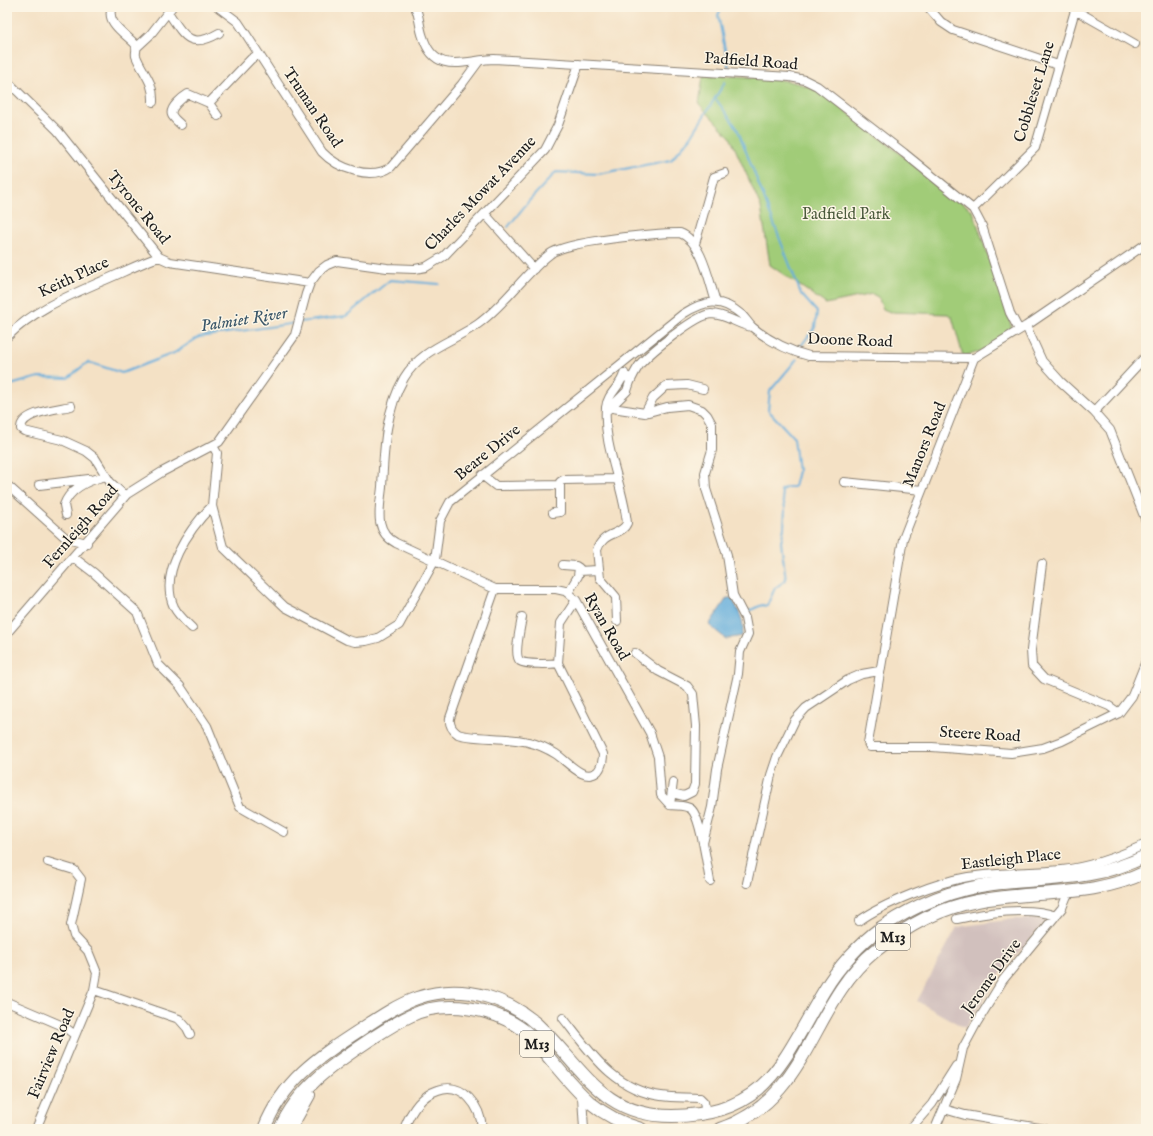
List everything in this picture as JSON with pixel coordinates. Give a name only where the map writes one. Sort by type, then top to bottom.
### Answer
[{"type":"highway","name":"M13","points":[[264,1129],[276,1104],[288,1087],[320,1056],[389,1012],[413,1000],[423,996],[454,992],[485,995],[523,1012],[546,1033],[593,1086],[614,1102],[640,1112],[655,1115],[669,1116],[706,1114],[732,1105],[746,1097],[766,1082],[783,1063],[825,988],[838,971],[872,936],[894,920],[930,901],[972,888],[1092,875],[1118,868],[1146,856]]},
{"type":"highway","name":"M13","points":[[720,1129],[737,1122],[760,1109],[780,1089],[796,1068],[848,980],[874,953],[902,931],[930,916],[968,903],[1014,896],[1068,893],[1100,888],[1146,872]]},
{"type":"highway","name":"M13","points":[[280,1129],[292,1105],[305,1089],[320,1075],[410,1015],[436,1008],[476,1010],[502,1018],[525,1031],[582,1097],[594,1107],[617,1120],[641,1129]]},
{"type":"highway","points":[[290,1129],[305,1100],[335,1064]]},
{"type":"street","points":[[112,7],[110,15],[113,22],[136,48],[137,57],[148,77],[151,86],[153,102]]},
{"type":"street","name":"Truman Road","points":[[218,7],[238,22],[322,152],[335,163],[371,174],[381,173],[391,167],[462,84],[479,61]]},
{"type":"street","name":"Padfield Road","points":[[415,7],[426,46],[435,58],[445,62],[457,64],[494,59],[790,77],[806,80],[825,92],[973,209],[982,226],[1010,312],[1023,328],[1042,361],[1094,412],[1110,430],[1146,521]]},
{"type":"street","points":[[928,7],[941,22],[953,30],[1058,65]]},
{"type":"street","points":[[1076,8],[1135,44]]},
{"type":"street","name":"Cobbleset Lane","points":[[973,209],[1035,148],[1058,65],[1076,8]]},
{"type":"street","points":[[136,48],[150,35],[170,10],[178,27],[193,41],[198,42],[207,40],[219,33]]},
{"type":"street","points":[[209,103],[251,59],[259,54]]},
{"type":"street","name":"Charles Mowat Avenue","points":[[212,446],[219,442],[295,335],[310,283],[319,271],[327,265],[337,261],[404,269],[426,267],[444,256],[538,158],[552,139],[579,64]]},
{"type":"street","name":"Tyrone Road","points":[[7,81],[58,131],[159,257],[170,262],[310,283]]},
{"type":"street","points":[[181,125],[172,115],[172,111],[185,95],[191,94],[209,103],[218,116]]},
{"type":"street","points":[[695,244],[714,177],[725,173]]},
{"type":"street","points":[[485,214],[534,269]]},
{"type":"street","points":[[212,446],[217,453],[212,506],[223,547],[278,600],[291,610],[342,638],[355,642],[378,638],[399,625],[435,560],[390,540],[382,532],[380,526],[379,512],[387,427],[394,401],[403,380],[420,358],[432,349],[462,335],[481,322],[554,250],[589,242],[673,233],[686,236],[695,244],[716,302]]},
{"type":"street","points":[[974,358],[1023,328],[1146,244]]},
{"type":"street","name":"Keith Place","points":[[8,336],[25,320],[48,305],[135,265],[159,257]]},
{"type":"street","name":"Doone Road","points":[[716,302],[728,305],[752,327],[789,350],[809,356],[974,358]]},
{"type":"street","name":"Beare Drive","points":[[435,560],[437,532],[444,512],[450,502],[683,314],[699,305],[716,302]]},
{"type":"street","points":[[608,409],[627,391],[630,382],[642,362],[688,325],[706,315],[718,315],[743,326],[752,327]]},
{"type":"street","points":[[1094,412],[1146,356]]},
{"type":"street","name":"Manors Road","points":[[869,746],[868,737],[902,545],[974,358]]},
{"type":"street","points":[[618,366],[630,382]]},
{"type":"street","points":[[617,621],[616,597],[602,581],[598,570],[597,550],[598,545],[609,534],[621,531],[627,523],[607,437],[608,409],[612,392],[623,379],[624,373]]},
{"type":"street","points":[[645,413],[653,398],[666,386],[686,385],[703,389]]},
{"type":"street","points":[[608,409],[645,413],[671,406],[688,405],[702,410],[710,419],[713,433],[712,450],[705,473],[706,489],[727,555],[733,595],[748,626],[748,634],[740,652],[738,674],[717,769],[712,807],[703,843]]},
{"type":"street","points":[[71,406],[32,415],[25,419],[21,424],[21,428],[24,431],[62,440],[86,451],[95,458],[106,476],[125,496]]},
{"type":"street","name":"Fernleigh Road","points":[[7,633],[87,543],[125,496],[135,488],[162,472],[212,446]]},
{"type":"street","points":[[482,475],[496,486],[560,485]]},
{"type":"street","points":[[39,485],[106,476]]},
{"type":"street","points":[[66,515],[64,505],[67,498],[72,492],[92,479]]},
{"type":"street","points":[[553,513],[560,513],[561,511],[561,481],[565,479],[617,479]]},
{"type":"street","points":[[844,482],[922,490]]},
{"type":"street","points":[[7,485],[66,538],[87,543]]},
{"type":"street","points":[[192,628],[178,613],[174,606],[169,589],[176,557],[193,526],[212,506]]},
{"type":"street","points":[[73,557],[94,573],[137,612],[158,664],[180,686],[206,726],[240,808],[284,832]]},
{"type":"street","name":"Ryan Road","points":[[435,560],[495,589],[547,588],[568,593],[576,600],[650,733],[658,757],[661,795],[670,805]]},
{"type":"street","points":[[1042,564],[1034,626],[1031,660],[1032,666],[1040,676],[1119,713]]},
{"type":"street","points":[[563,565],[576,566],[579,571]]},
{"type":"street","points":[[579,571],[598,570]]},
{"type":"street","points":[[568,593],[579,571]]},
{"type":"street","points":[[495,589],[450,718],[452,729],[462,735],[510,738],[529,742],[556,754],[578,772],[590,775],[595,773],[602,765],[603,754],[558,663],[561,623],[576,600]]},
{"type":"street","points":[[522,617],[517,650],[519,659],[522,662],[558,663]]},
{"type":"street","points":[[635,653],[658,671],[687,686],[693,694],[695,701],[695,784],[692,792],[687,795],[672,793]]},
{"type":"street","name":"Steere Road","points":[[869,746],[932,747],[998,753],[1024,752],[1062,740],[1119,713],[1132,696],[1146,661]]},
{"type":"street","points":[[747,883],[777,758],[795,720],[806,708],[848,680],[862,674],[879,671]]},
{"type":"street","points":[[673,782],[670,805],[689,808],[695,813],[703,843],[710,881]]},
{"type":"street","name":"Eastleigh Place","points":[[860,921],[886,906],[954,880],[976,876],[1062,870],[1079,867],[1122,855],[1146,844]]},
{"type":"street","name":"Fairview Road","points":[[36,1129],[94,990],[97,973],[88,951],[74,936],[72,925],[81,879],[74,870],[48,862]]},
{"type":"street","name":"Jerome Drive","points":[[935,1129],[956,1079],[960,1060],[968,1038],[991,998],[1062,908],[1068,893]]},
{"type":"street","points":[[957,919],[980,915],[1034,911],[1056,916]]},
{"type":"street","points":[[94,990],[179,1019],[190,1034]]},
{"type":"street","points":[[7,1002],[63,1026],[75,1035]]},
{"type":"street","points":[[563,1018],[597,1060],[615,1078],[628,1086],[652,1094],[700,1098],[704,1102],[706,1114]]},
{"type":"street","points":[[910,1129],[932,1104],[960,1060]]},
{"type":"street","points":[[404,1129],[414,1109],[425,1097],[438,1090],[449,1089],[461,1092],[471,1099],[479,1110],[482,1119],[482,1129]]},
{"type":"street","points":[[582,1097],[584,1129]]},
{"type":"street","points":[[944,1109],[965,1115],[1045,1129]]},
{"type":"shaded area","points":[[1013,919],[1047,919],[1002,972],[965,1028],[917,1001],[957,927]]},
{"type":"green space","name":"Padfield Park","points":[[712,75],[784,80],[798,83],[824,94],[973,211],[1011,325],[1011,329],[982,350],[963,356],[952,317],[948,314],[890,312],[883,309],[878,297],[872,294],[826,304],[770,265],[761,207],[730,137],[699,104],[703,76]]},
{"type":"water","points":[[727,598],[732,598],[737,607],[741,616],[743,631],[742,636],[726,639],[709,625]]},
{"type":"waterway","name":"Palmiet River","points":[[722,7],[718,15],[729,69]]},
{"type":"waterway","name":"Palmiet River","points":[[508,227],[528,202],[556,172],[598,174],[671,160],[691,137],[725,82]]},
{"type":"waterway","points":[[715,98],[737,128],[801,294],[817,312],[815,327],[801,346]]},
{"type":"waterway","name":"Palmiet River","points":[[300,322],[346,316],[390,280],[439,284]]},
{"type":"waterway","name":"Palmiet River","points":[[7,386],[39,377],[68,378],[88,362],[122,373],[174,353],[199,337],[296,323]]},
{"type":"waterway","points":[[746,612],[762,605],[767,606],[775,588],[786,580],[781,542],[784,528],[785,508],[781,490],[787,487],[794,487],[798,471],[794,438],[768,410],[770,391],[797,359]]}]
